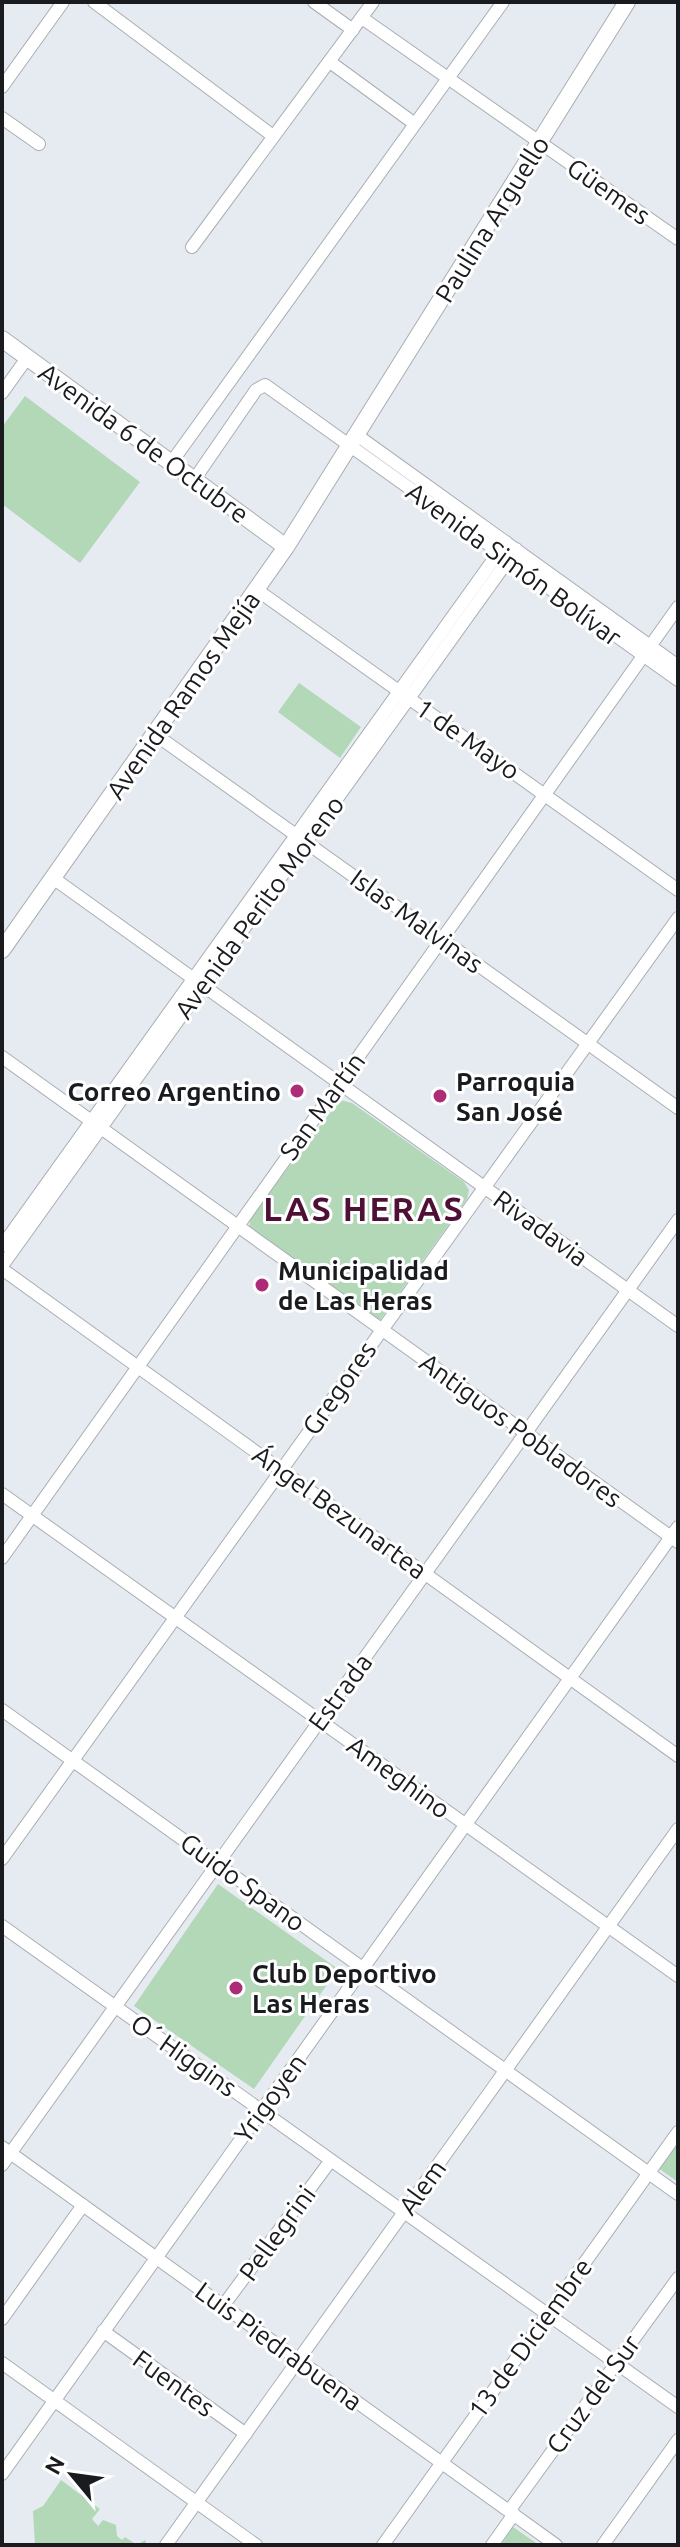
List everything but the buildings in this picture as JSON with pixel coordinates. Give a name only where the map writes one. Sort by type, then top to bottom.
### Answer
[{"type":"main road","name":"Paulina Arguello","points":[[354,441],[627,2]]},
{"type":"main road","name":"Avenida 6 de Octubre","points":[[2,339],[286,547]]},
{"type":"main road","name":"Avenida Ramos Mejía","points":[[2,950],[257,590],[354,441]]},
{"type":"street","points":[[2,87],[63,2]]},
{"type":"street","points":[[94,2],[273,136]]},
{"type":"street","points":[[314,2],[353,30]]},
{"type":"street","points":[[192,247],[373,2]]},
{"type":"street","points":[[171,463],[503,2]]},
{"type":"street","name":"Güemes","points":[[362,18],[678,239]]},
{"type":"street","points":[[330,62],[415,124]]},
{"type":"street","points":[[2,118],[39,144]]},
{"type":"street","points":[[2,393],[27,358]]},
{"type":"street","name":"Avenida Simón Bolívar","points":[[194,480],[260,386],[265,385],[354,441],[646,651],[678,680]]},
{"type":"street","name":"Avenida Perito Moreno","points":[[2,1246],[96,1124],[507,551]]},
{"type":"street","name":"1 de Mayo","points":[[257,590],[678,890]]},
{"type":"street","name":"San Martín","points":[[2,1558],[678,607]]},
{"type":"street","name":"Avenida Simón Bolívar","points":[[646,651],[678,666]]},
{"type":"street","name":"Islas Malvinas","points":[[156,735],[678,1108]]},
{"type":"street","name":"Rivadavia","points":[[53,878],[678,1326]]},
{"type":"street","name":"Gregores","points":[[2,1859],[678,918]]},
{"type":"street","name":"Antiguos Pobladores","points":[[2,1057],[526,1433],[676,1535]]},
{"type":"street","name":"Avenida Perito Moreno","points":[[2,1268],[96,1124]]},
{"type":"street","name":"Estrada","points":[[2,2165],[6,2150],[115,2007],[678,1220]]},
{"type":"street","name":"Ángel Bezunartea","points":[[2,1268],[678,1756]]},
{"type":"street","name":"Ameghino","points":[[2,1494],[678,1976]]},
{"type":"street","name":"Yrigoyen","points":[[2,2474],[465,1824],[676,1535]]},
{"type":"street","name":"Guido Spano","points":[[2,1710],[678,2194]]},
{"type":"street","name":"Alem","points":[[166,2545],[678,1829]]},
{"type":"street","name":"O´ Higgins","points":[[2,1926],[678,2407]]},
{"type":"street","name":"13 de Diciembre","points":[[383,2545],[678,2132]]},
{"type":"street","name":"Luis Piedrabuena","points":[[6,2150],[556,2545]]},
{"type":"street","name":"Pellegrini","points":[[223,2306],[331,2160]]},
{"type":"street","points":[[2,2319],[83,2205]]},
{"type":"street","name":"Cruz del Sur","points":[[492,2545],[511,2512],[678,2278]]},
{"type":"street","name":"Fuentes","points":[[103,2331],[246,2434]]},
{"type":"street","points":[[2,2363],[256,2545]]},
{"type":"street","points":[[603,2545],[678,2440]]},
{"type":"green space","points":[[25,396],[140,482],[80,563],[2,504],[2,427]]},
{"type":"green space","points":[[299,683],[361,727],[340,758],[278,712]]},
{"type":"green space","points":[[340,1100],[352,1103],[464,1182],[469,1190],[467,1199],[380,1320],[249,1229],[251,1216]]},
{"type":"green space","name":"Club Deportivo Las Heras","points":[[218,1884],[338,1969],[254,2089],[134,2006]]},
{"type":"green space","points":[[678,2140],[678,2182],[658,2168]]},
{"type":"green space","points":[[61,2480],[100,2509],[92,2519],[98,2526],[103,2520],[116,2525],[117,2536],[137,2545],[35,2545],[33,2511],[43,2506]]},
{"type":"green space","points":[[513,2527],[539,2545],[501,2545]]},
{"type":"place","name":"Correo Argentino","points":[[297,1091]]},
{"type":"place","name":"Parroquia San José","points":[[440,1096]]},
{"type":"place","name":"Municipalidad de Las Heras","points":[[262,1285]]},
{"type":"place","name":"Club Deportivo Las Heras","points":[[236,1988]]},
{"type":"district","name":"LAS HERAS","points":[[364,1208]]}]
